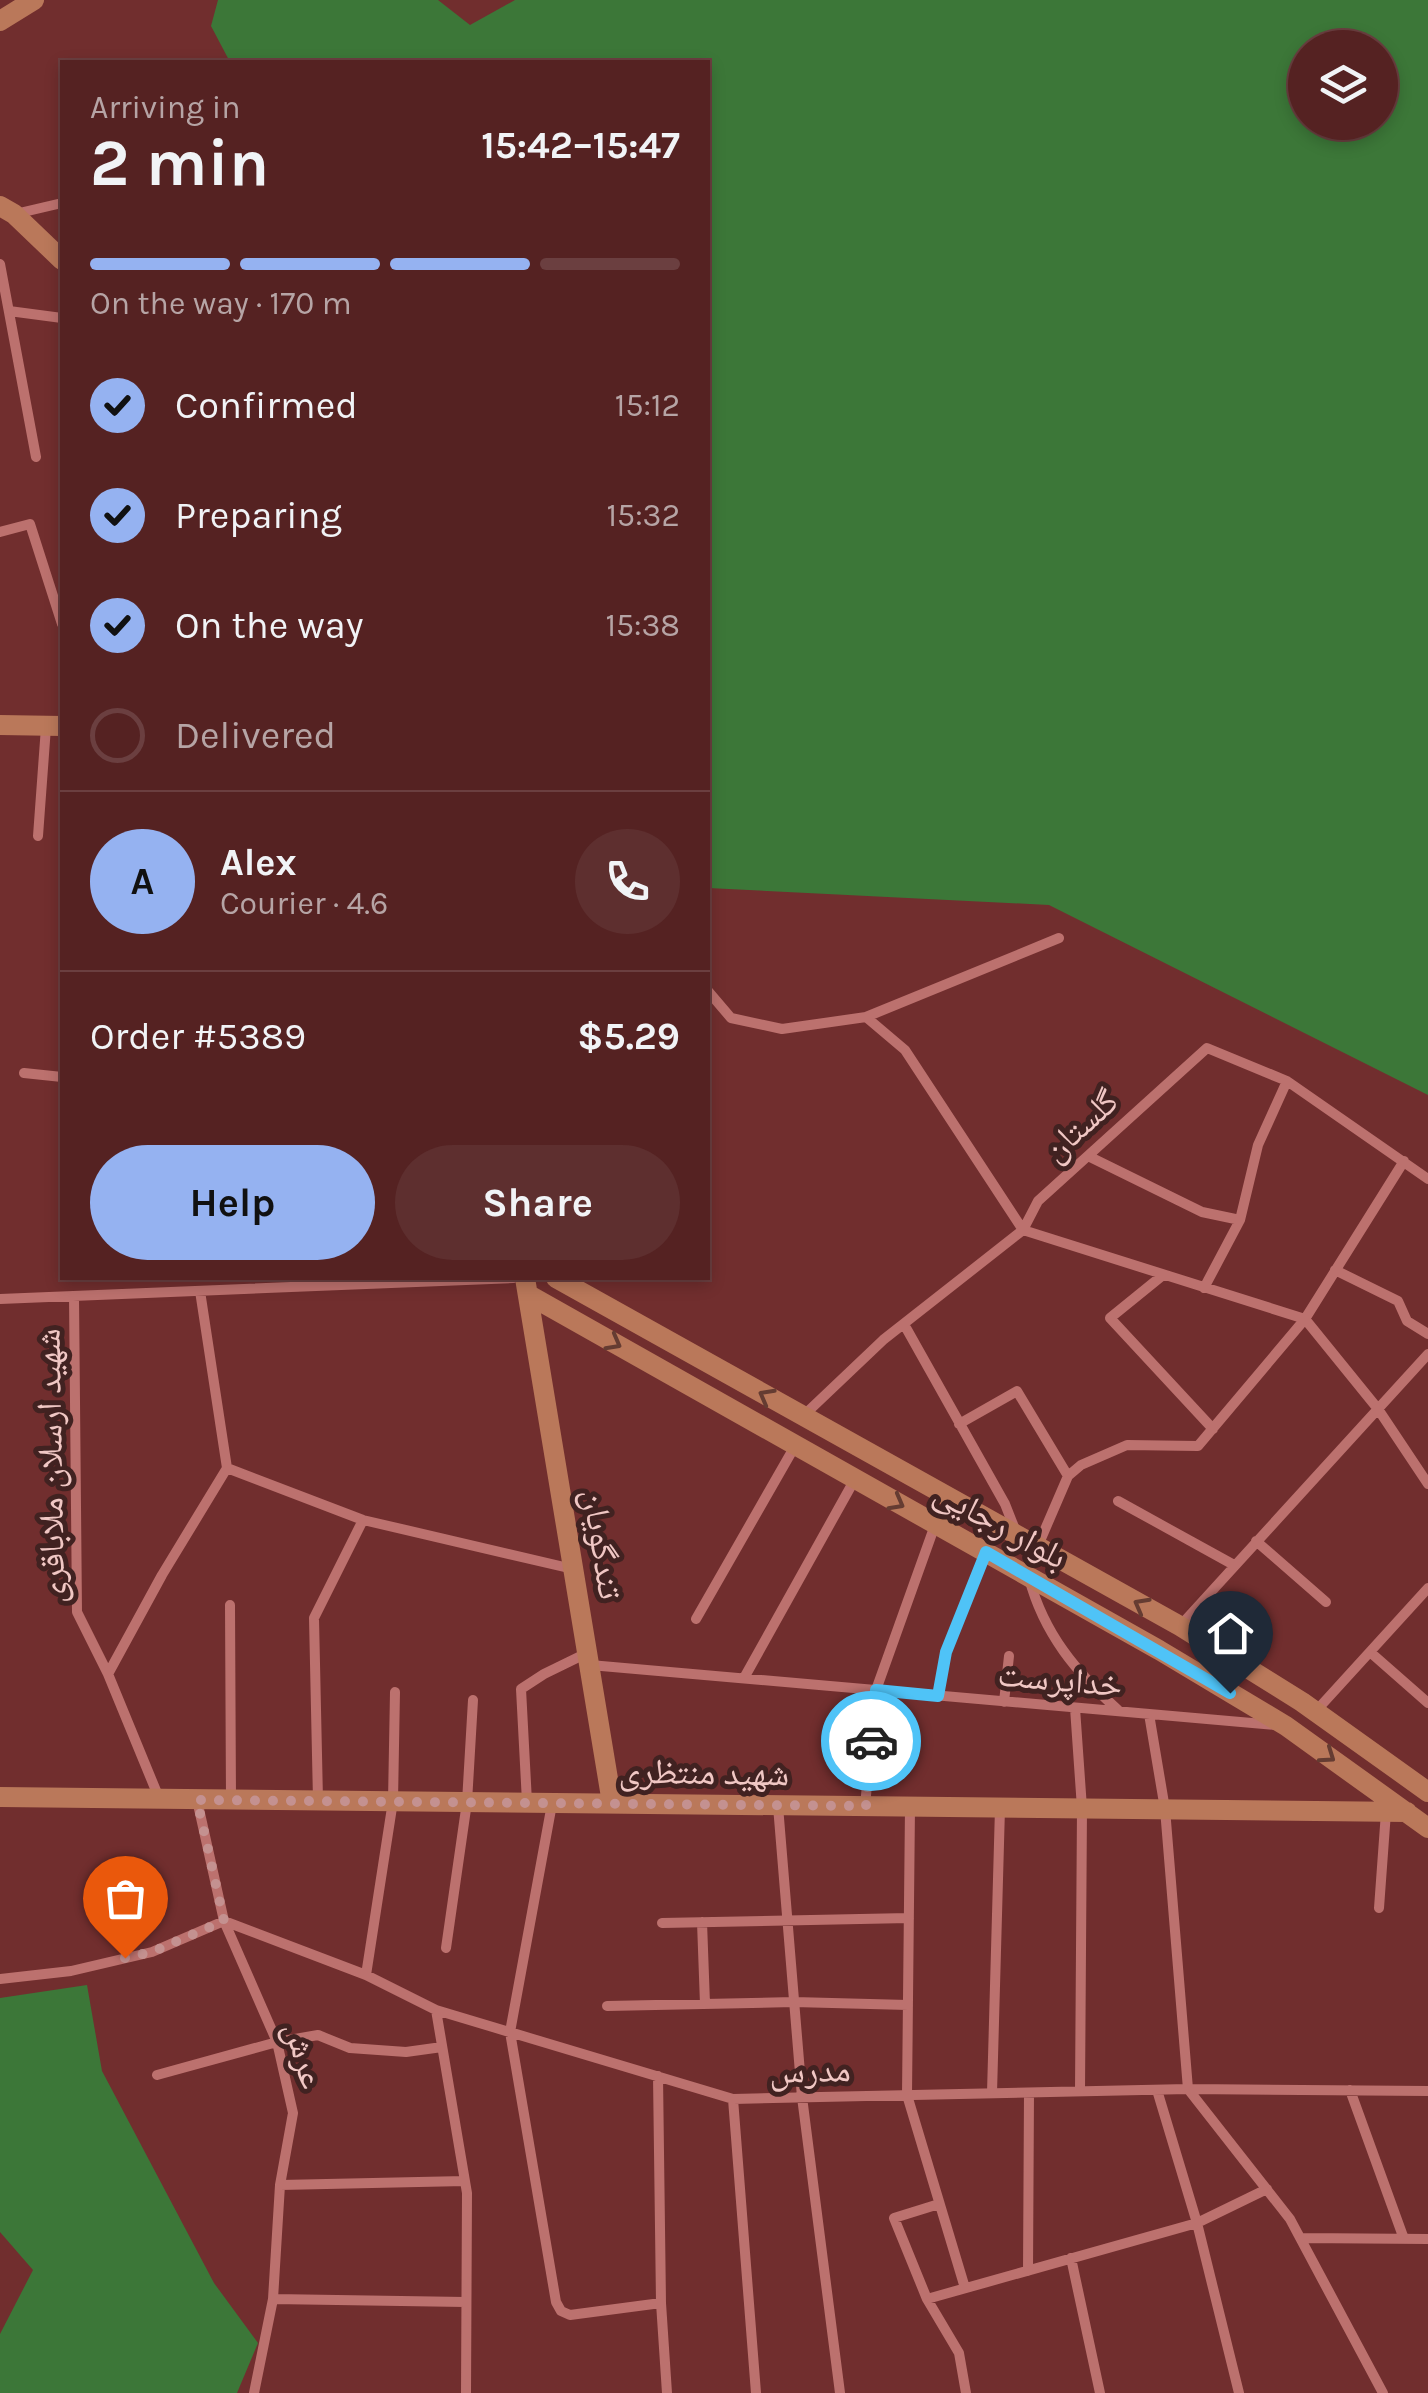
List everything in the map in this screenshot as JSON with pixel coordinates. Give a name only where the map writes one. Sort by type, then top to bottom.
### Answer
[{"type":"main road","points":[[0,21],[34,0]]},
{"type":"main road","points":[[7,210],[60,258]]},
{"type":"main road","points":[[0,725],[54,726]]},
{"type":"main road","name":"بلوار رجایی","points":[[560,1280],[1180,1626],[1316,1712],[1428,1792]]},
{"type":"main road","name":"بلوار رجایی","points":[[527,1286],[796,1445],[1203,1676],[1286,1726],[1396,1812],[1428,1828]]},
{"type":"main road","name":"تندگویان","points":[[527,1286],[612,1803]]},
{"type":"main road","points":[[1203,1676],[1220,1651]]},
{"type":"main road","name":"شهید منتظری","points":[[0,1797],[1396,1812]]},
{"type":"street","points":[[7,210],[60,203]]},
{"type":"street","points":[[0,264],[36,457]]},
{"type":"street","points":[[9,310],[60,318]]},
{"type":"street","points":[[0,532],[30,524],[60,618]]},
{"type":"street","points":[[38,836],[54,726]]},
{"type":"street","points":[[710,994],[731,1018],[782,1030],[866,1017],[1059,938]]},
{"type":"street","points":[[866,1017],[905,1050],[1023,1230],[1305,1320],[1378,1408],[1428,1484]]},
{"type":"street","name":"گلستان","points":[[803,1416],[883,1340],[1023,1230],[1038,1201],[1208,1048],[1287,1081],[1428,1179]]},
{"type":"street","points":[[24,1073],[60,1076]]},
{"type":"street","points":[[1204,1288],[1240,1220],[1258,1145],[1287,1081]]},
{"type":"street","points":[[1088,1156],[1202,1212],[1240,1220]]},
{"type":"street","points":[[905,1326],[1028,1543],[1068,1476],[1081,1465],[1126,1445],[1198,1446],[1305,1320],[1404,1161]]},
{"type":"street","points":[[1336,1270],[1398,1301],[1407,1321],[1428,1334]]},
{"type":"street","points":[[1164,1275],[1110,1318],[1213,1429]]},
{"type":"street","points":[[0,1299],[418,1280]]},
{"type":"street","points":[[108,1674],[228,1468],[200,1291]]},
{"type":"street","name":"شهید ارسلان ملاباقری","points":[[74,1296],[77,1612],[108,1674],[160,1799]]},
{"type":"street","points":[[1180,1626],[1428,1354]]},
{"type":"street","points":[[959,1424],[1017,1391],[1068,1476]]},
{"type":"street","points":[[696,1619],[796,1445]]},
{"type":"street","points":[[228,1468],[363,1520],[574,1569]]},
{"type":"street","points":[[744,1678],[855,1479]]},
{"type":"street","points":[[1118,1501],[1234,1564]]},
{"type":"street","points":[[318,1800],[314,1618],[363,1520]]},
{"type":"street","points":[[866,1806],[876,1690],[935,1524]]},
{"type":"street","points":[[1256,1540],[1326,1602]]},
{"type":"street","points":[[938,1696],[946,1652],[986,1552]]},
{"type":"street","points":[[1029,1577],[1037,1608],[1060,1648],[1083,1679],[1119,1712]]},
{"type":"street","points":[[1316,1712],[1428,1588]]},
{"type":"street","points":[[230,1605],[232,1799]]},
{"type":"street","points":[[1370,1652],[1426,1697]]},
{"type":"street","points":[[1004,1702],[1009,1656]]},
{"type":"street","points":[[526,1803],[522,1689],[544,1674],[588,1659]]},
{"type":"street","name":"خداپرست","points":[[588,1659],[744,1678],[1286,1726]]},
{"type":"street","points":[[366,1975],[393,1801],[395,1692]]},
{"type":"street","points":[[446,1948],[467,1802],[473,1700]]},
{"type":"street","points":[[1075,1708],[1082,1808],[1080,2091]]},
{"type":"street","points":[[1149,1714],[1165,1810],[1188,2089],[1301,2238],[1383,2393]]},
{"type":"street","name":"عرش","points":[[197,1800],[224,1921],[277,2042],[294,2114],[280,2185],[273,2298],[254,2393]]},
{"type":"street","points":[[552,1803],[510,2032],[556,2302],[561,2311],[570,2315],[661,2303]]},
{"type":"street","points":[[778,1805],[802,2097],[840,2393]]},
{"type":"street","points":[[910,1807],[907,2095],[966,2288]]},
{"type":"street","points":[[992,2093],[1000,1808]]},
{"type":"street","points":[[1379,1908],[1396,1812]]},
{"type":"street","points":[[662,1923],[909,1918]]},
{"type":"street","points":[[0,1979],[71,1971],[152,1952],[224,1921]]},
{"type":"street","name":"مدرس","points":[[224,1921],[366,1975],[436,2010],[734,2099],[1188,2089],[1428,2091]]},
{"type":"street","points":[[702,1922],[705,2004]]},
{"type":"street","points":[[606,2006],[794,2002],[908,2005]]},
{"type":"street","points":[[436,2010],[465,2182],[466,2393]]},
{"type":"street","points":[[156,2074],[318,2035],[350,2048],[406,2052],[442,2048]]},
{"type":"street","points":[[658,2076],[666,2393]]},
{"type":"street","points":[[1157,2090],[1197,2223],[1240,2393]]},
{"type":"street","points":[[1350,2090],[1404,2239]]},
{"type":"street","points":[[1028,2271],[1029,2092]]},
{"type":"street","points":[[734,2099],[756,2393]]},
{"type":"street","points":[[280,2185],[465,2182]]},
{"type":"street","points":[[927,2298],[1197,2223],[1267,2189]]},
{"type":"street","points":[[939,2204],[894,2218],[927,2298],[959,2353],[966,2393]]},
{"type":"street","points":[[1301,2238],[1428,2240]]},
{"type":"street","points":[[1071,2258],[1100,2393]]},
{"type":"street","points":[[273,2298],[464,2302]]},
{"type":"green space","points":[[218,0],[438,0],[470,25],[515,0],[1428,0],[1428,1095],[1049,905],[710,888],[710,60],[229,60],[211,26]]},
{"type":"green space","points":[[87,1985],[102,2071],[214,2283],[258,2343],[237,2393],[0,2393],[0,2334],[33,2270],[0,2232],[0,1998]]},
{"type":"way so far","points":[[125,1958],[152,1952],[224,1921],[197,1800],[866,1806],[871,1741]]},
{"type":"route","points":[[871,1741],[876,1690],[938,1696],[946,1652],[986,1552],[1230,1693]]}]
